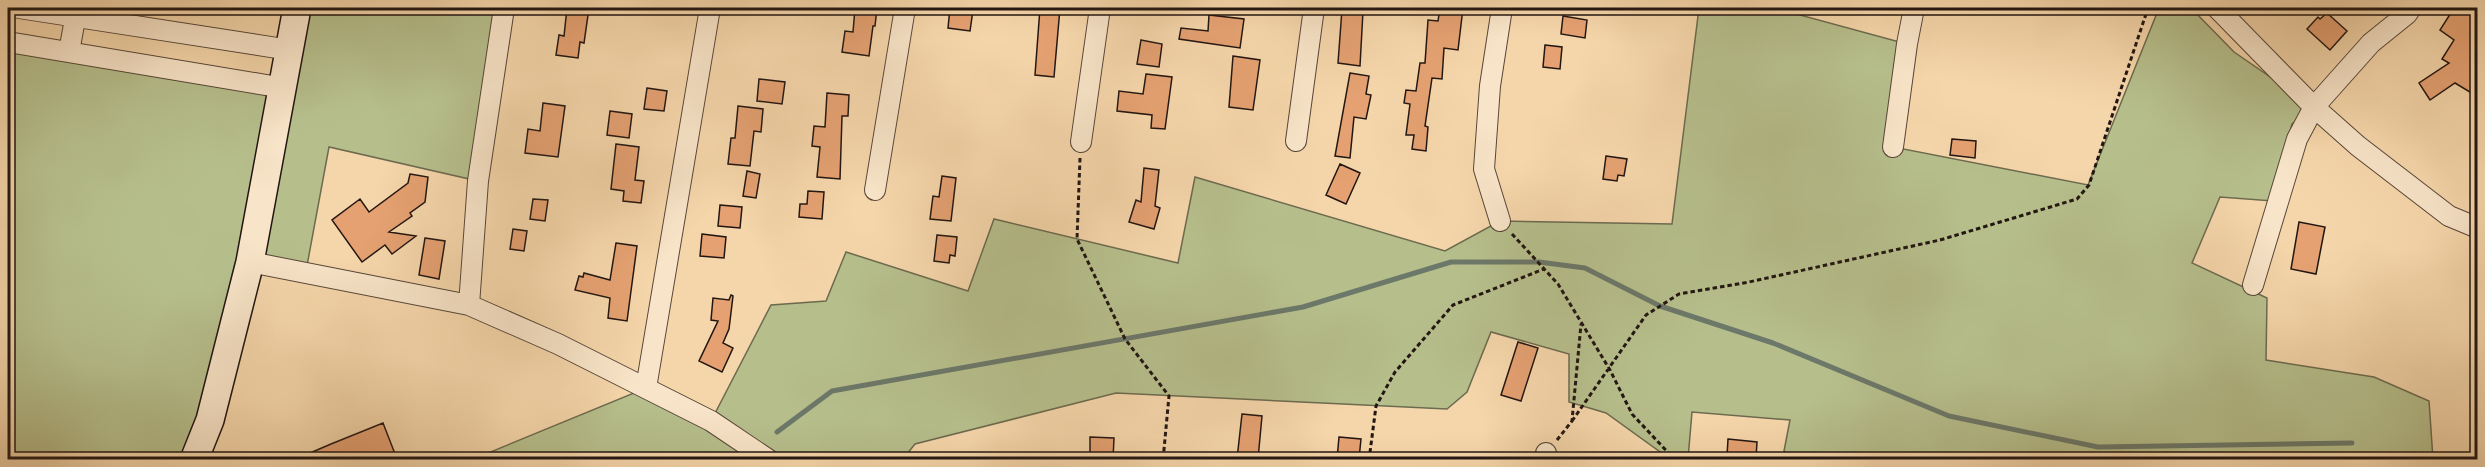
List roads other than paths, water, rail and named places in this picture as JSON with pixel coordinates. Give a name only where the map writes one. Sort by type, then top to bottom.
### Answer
[{"type":"street","points":[[19,8],[77,12],[290,50]]},
{"type":"street","points":[[194,459],[210,420],[250,262],[297,8]]},
{"type":"street","points":[[469,305],[478,181],[504,8]]},
{"type":"street","points":[[646,388],[710,8]]},
{"type":"street","points":[[875,190],[905,8]]},
{"type":"street","points":[[1081,142],[1100,8]]},
{"type":"street","points":[[1296,141],[1314,8]]},
{"type":"street","points":[[1500,221],[1484,169],[1490,86],[1502,8]]},
{"type":"street","points":[[1893,147],[1914,8]]},
{"type":"street","points":[[2217,8],[2314,107],[2358,146],[2449,216],[2478,228]]},
{"type":"street","points":[[2253,285],[2297,139],[2314,107],[2371,44],[2407,15],[2411,8]]},
{"type":"street","points":[[69,52],[77,12]]},
{"type":"street","points":[[8,42],[284,88]]},
{"type":"street","points":[[250,262],[469,305],[558,344],[646,388],[711,422],[769,459]]},
{"type":"waterway","points":[[777,432],[832,391],[1303,307],[1451,262],[1539,262],[1585,268],[1660,306],[1773,343],[1949,416],[2098,447],[2352,443]]}]
